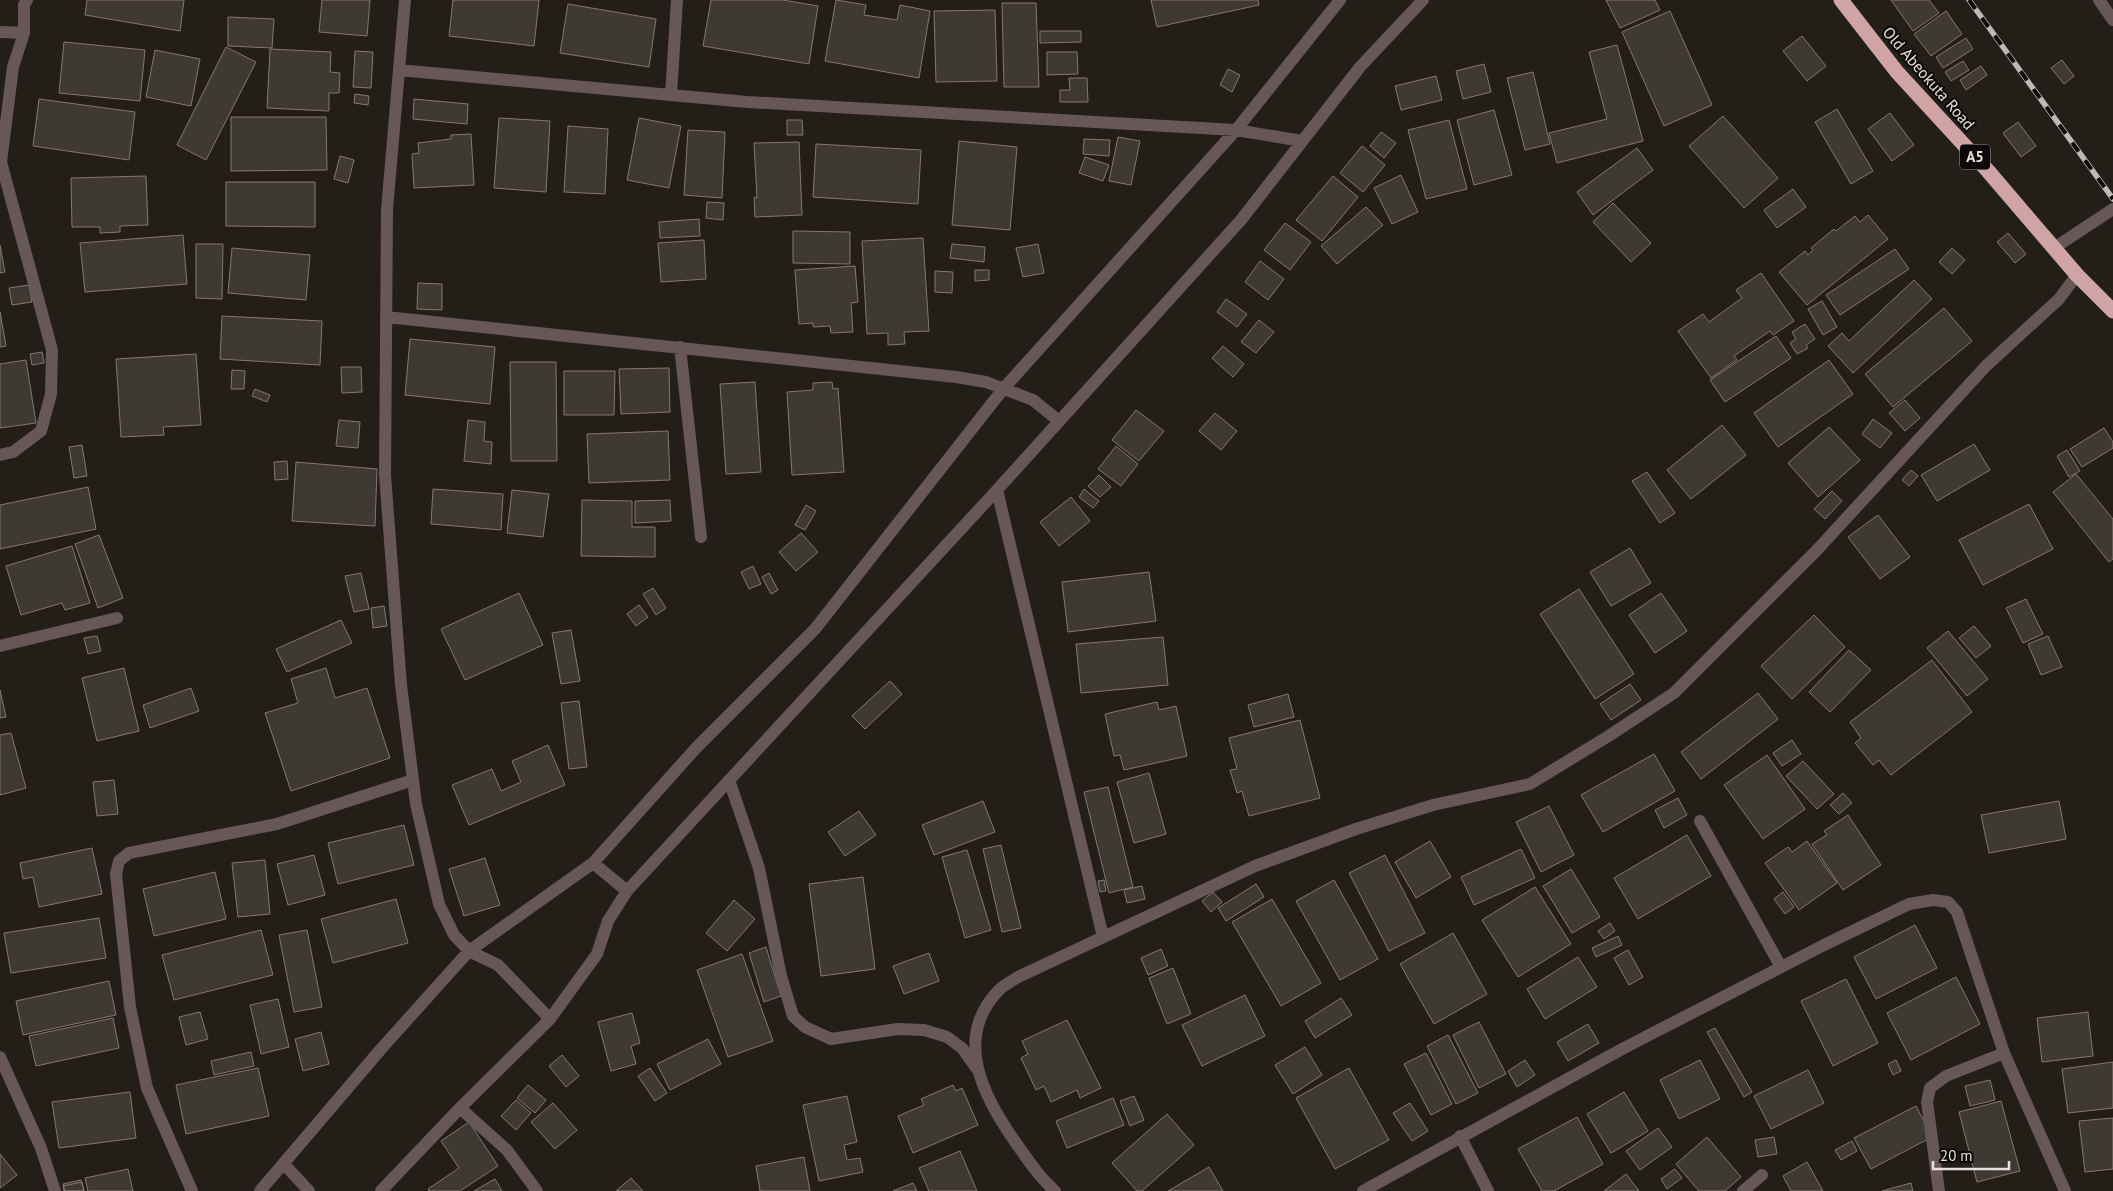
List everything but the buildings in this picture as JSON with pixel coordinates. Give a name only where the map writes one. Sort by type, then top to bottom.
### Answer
[{"type":"highway","name":"Old Abeokuta Road","points":[[1841,0],[1897,72],[1988,171],[2077,275],[2113,311]]},
{"type":"street","points":[[0,454],[13,452],[41,431],[51,394],[52,350],[4,183],[2,162],[13,67],[24,33],[24,5],[27,0]]},
{"type":"street","points":[[405,0],[387,210],[385,475],[401,685],[416,804],[439,904],[454,935],[469,950],[498,965],[550,1019]]},
{"type":"street","points":[[671,95],[677,0]]},
{"type":"street","points":[[260,1191],[381,1049],[469,950],[593,863],[696,748],[815,629],[1004,388],[1236,130],[1340,0]]},
{"type":"street","points":[[381,1191],[460,1108],[550,1019],[597,954],[608,921],[627,891],[997,490],[1241,220],[1360,67],[1423,0]]},
{"type":"street","points":[[2099,0],[2113,20]]},
{"type":"street","points":[[0,32],[24,33]]},
{"type":"street","points":[[399,70],[747,102],[1091,120],[1236,130],[1302,142]]},
{"type":"street","points":[[2054,248],[2113,209]]},
{"type":"street","points":[[977,1069],[975,1037],[982,1015],[1000,989],[1018,978],[1255,866],[1356,829],[1433,805],[1530,784],[1674,693],[1817,550],[1986,366],[2059,299],[2077,275]]},
{"type":"street","points":[[386,317],[956,377],[986,382],[1033,400],[1059,421]]},
{"type":"street","points":[[680,347],[701,536]]},
{"type":"street","points":[[997,490],[1103,937]]},
{"type":"street","points":[[0,646],[117,618]]},
{"type":"street","points":[[192,1191],[147,1088],[130,1007],[116,874],[118,861],[129,853],[277,824],[413,780]]},
{"type":"street","points":[[728,780],[759,868],[781,976],[793,1016],[805,1027],[831,1039],[898,1029],[924,1030],[947,1037],[962,1048],[977,1069],[996,1115],[1042,1180],[1054,1191]]},
{"type":"street","points":[[1700,821],[1781,967]]},
{"type":"street","points":[[593,863],[627,891]]},
{"type":"street","points":[[1363,1191],[1460,1136],[1624,1048],[1781,967],[1910,904],[1933,900],[1948,902],[1957,912],[2004,1053],[2065,1191]]},
{"type":"street","points":[[1939,1191],[1927,1102],[1930,1088],[1946,1076],[2004,1053]]},
{"type":"street","points":[[0,1057],[42,1148],[55,1191]]},
{"type":"street","points":[[460,1108],[507,1150],[537,1191]]},
{"type":"street","points":[[1460,1136],[1488,1191]]},
{"type":"street","points":[[284,1164],[309,1191]]},
{"type":"street","points":[[1743,1191],[1762,1175]]},
{"type":"railway","points":[[1969,0],[2113,199]]}]
